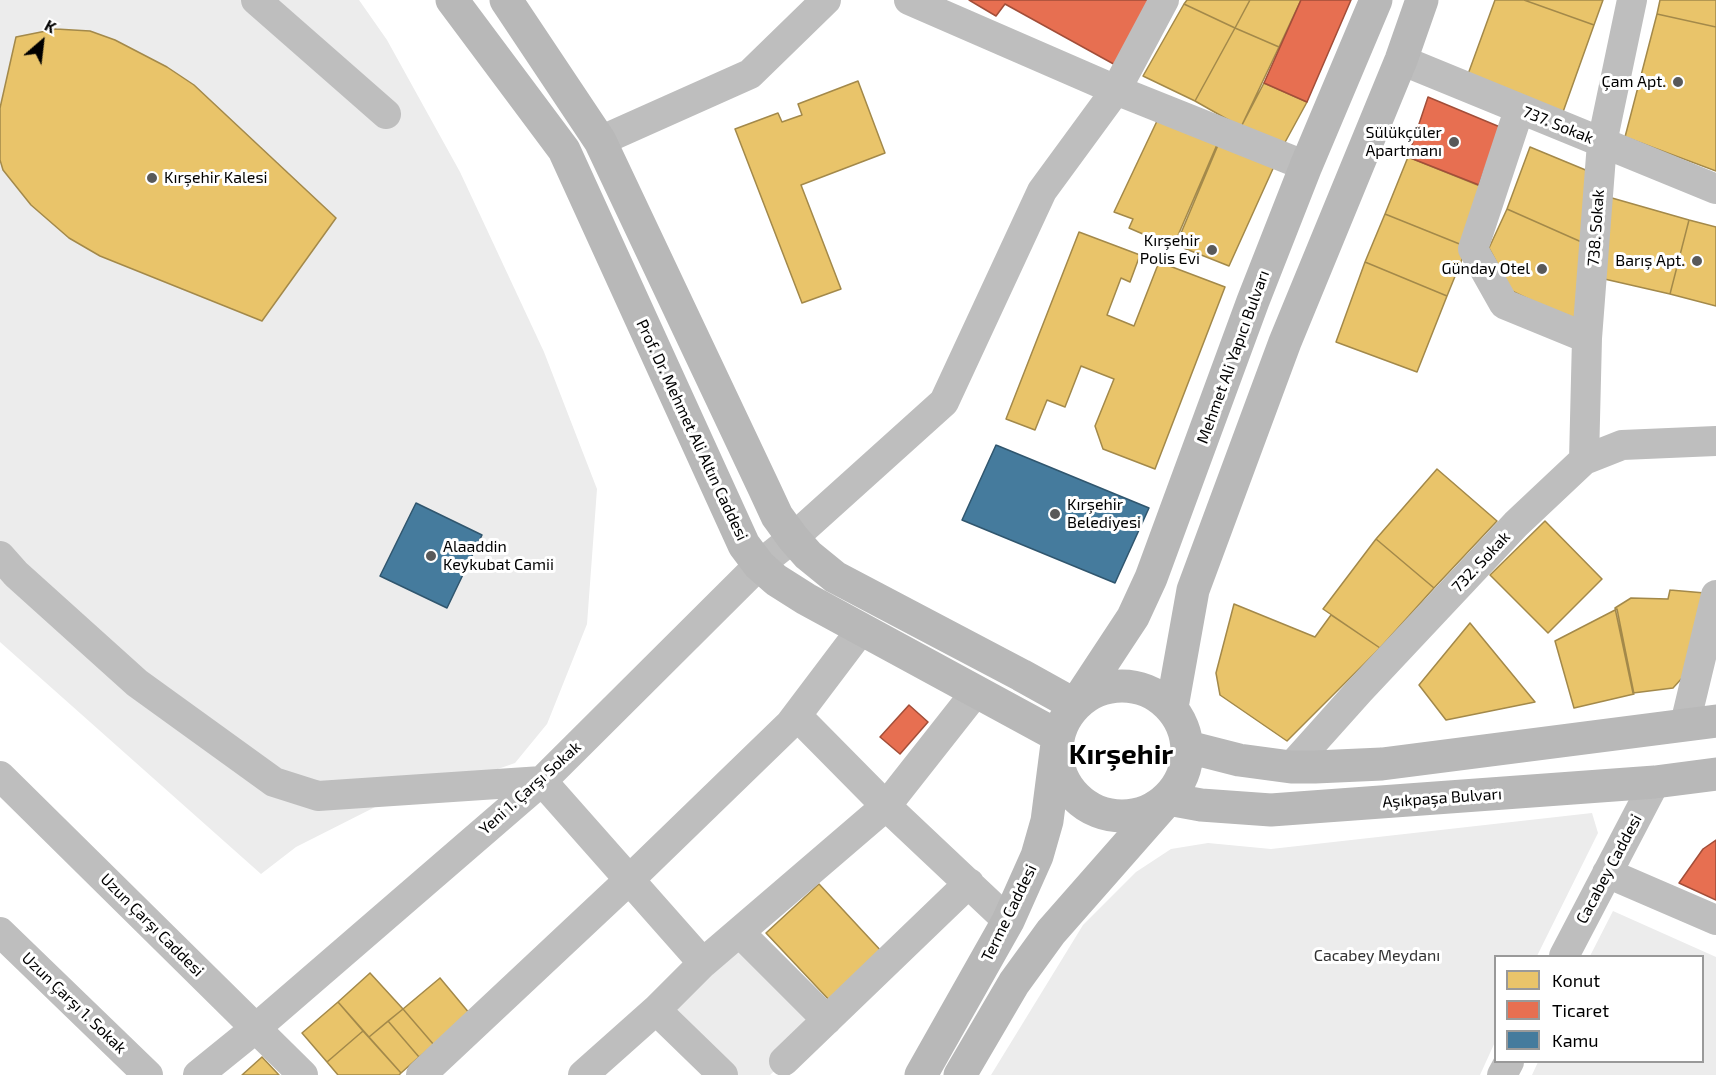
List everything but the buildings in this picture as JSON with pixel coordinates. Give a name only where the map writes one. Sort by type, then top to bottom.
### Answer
[{"type":"main road","name":"Prof. Dr. Mehmet Ali Altın Caddesi","points":[[452,0],[564,150],[744,545],[759,565],[776,580],[806,599],[975,693],[1058,736]]},
{"type":"main road","points":[[506,0],[600,141],[777,516],[793,538],[808,555],[835,576],[1075,705]]},
{"type":"main road","name":"Mehmet Ali Yapıcı Bulvarı","points":[[1075,705],[1133,617],[1151,578],[1253,302],[1306,166],[1376,0]]},
{"type":"main road","points":[[1172,707],[1193,590],[1285,342],[1401,60],[1422,0]]},
{"type":"main road","points":[[960,1075],[1014,983],[1051,932],[1168,799],[1179,784],[1187,766],[1188,747],[1183,726],[1172,707],[1155,694],[1134,686],[1113,686],[1092,692],[1075,705],[1058,736],[1057,757],[1062,777],[1074,795],[1090,808],[1110,815],[1130,816],[1150,810],[1168,799]]},
{"type":"main road","points":[[1188,747],[1214,755],[1291,767],[1382,764],[1700,723]]},
{"type":"main road","name":"Terme Caddesi","points":[[921,1075],[1008,921],[1037,856],[1047,821],[1058,736]]},
{"type":"main road","name":"Aşıkpaşa Bulvarı","points":[[1168,799],[1201,806],[1271,810],[1655,782],[1716,774]]},
{"type":"street","points":[[256,0],[386,114]]},
{"type":"street","points":[[600,141],[750,74],[826,0]]},
{"type":"street","points":[[909,0],[1116,90],[1306,166]]},
{"type":"street","name":"Yeni 1. Çarşı Sokak","points":[[198,1075],[256,1028],[542,781],[759,565],[793,538],[944,402],[1042,191],[1116,90],[1164,0]]},
{"type":"street","name":"738. Sokak","points":[[1584,460],[1587,338],[1602,143],[1632,0]]},
{"type":"street","name":"737. Sokak","points":[[1401,60],[1716,189]]},
{"type":"street","points":[[1519,110],[1473,249],[1504,304],[1587,338]]},
{"type":"street","name":"732. Sokak","points":[[1291,767],[1516,524],[1584,460],[1622,445],[1716,441]]},
{"type":"street","points":[[0,556],[16,574],[137,682],[274,782],[318,796],[542,781],[703,963]]},
{"type":"street","points":[[1700,723],[1716,595]]},
{"type":"street","points":[[421,1075],[629,880],[797,716],[861,630]]},
{"type":"street","points":[[583,1075],[656,1010],[703,963],[886,806],[975,693]]},
{"type":"street","points":[[797,716],[886,806],[1008,921]]},
{"type":"street","name":"Uzun Çarşı Caddesi","points":[[0,776],[303,1075]]},
{"type":"street","name":"Cacabey Caddesi","points":[[1565,955],[1655,782]]},
{"type":"street","points":[[1607,873],[1716,920]]},
{"type":"street","points":[[784,1070],[827,1020],[969,883]]},
{"type":"street","name":"Uzun Çarşı 1. Sokak","points":[[0,932],[148,1075]]},
{"type":"street","points":[[739,932],[827,1020]]},
{"type":"street","points":[[656,1010],[723,1075]]},
{"type":"green space","points":[[0,0],[359,0],[387,40],[460,172],[544,352],[597,489],[587,624],[547,724],[515,763],[472,778],[389,800],[296,847],[261,874],[0,642]]},
{"type":"green space","name":"Cacabey Meydanı","points":[[1592,813],[1598,833],[1537,955],[1494,955],[1494,1044],[1480,1075],[991,1075],[1083,925],[1136,872],[1171,849],[1208,843],[1271,849]]},
{"type":"green space","points":[[1613,911],[1716,957],[1716,1075],[1532,1075],[1538,1063],[1704,1063],[1704,955],[1591,955]]},
{"type":"green space","points":[[739,932],[827,1020],[770,1075],[723,1075],[656,1010]]},
{"type":"place","name":"Çam Apt.","points":[[1678,82]]},
{"type":"place","name":"Sülükçüler Apartmanı","points":[[1454,142]]},
{"type":"place","name":"Kırşehir Kalesi","points":[[152,178]]},
{"type":"place","name":"Kırşehir Polis Evi","points":[[1212,250]]},
{"type":"place","name":"Barış Apt.","points":[[1697,261]]},
{"type":"place","name":"Günday Otel","points":[[1542,269]]},
{"type":"place","name":"Kırşehir Belediyesi","points":[[1055,514]]},
{"type":"place","name":"Alaaddin Keykubat Camii","points":[[431,556]]},
{"type":"district","name":"Kırşehir","points":[[1121,755]]}]
